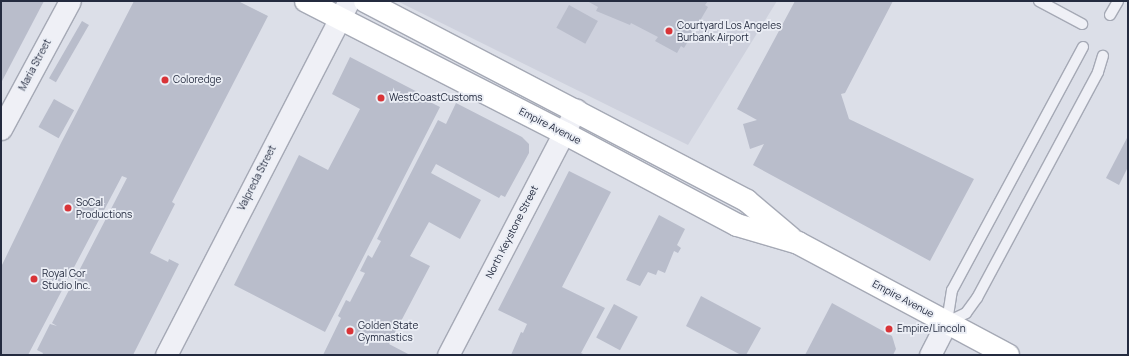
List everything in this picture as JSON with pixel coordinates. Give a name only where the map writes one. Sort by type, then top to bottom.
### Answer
[{"type":"main road","name":"Empire Avenue","points":[[306,1],[344,10],[564,133],[737,226],[798,244],[1008,355]]},
{"type":"main road","name":"Empire Avenue","points":[[365,1],[576,109],[747,201],[798,244]]},
{"type":"street","name":"Maria Street","points":[[1,129],[70,1]]},
{"type":"street","name":"Valpreda Street","points":[[166,355],[344,10]]},
{"type":"street","name":"North Keystone Street","points":[[448,355],[576,109]]},
{"type":"street","points":[[930,355],[947,322]]},
{"type":"lane","points":[[1039,1],[1082,24]]},
{"type":"lane","points":[[1110,15],[1118,1]]},
{"type":"lane","points":[[947,322],[952,290],[1083,47]]},
{"type":"lane","points":[[947,322],[966,313],[977,298],[1098,72],[1103,56]]},
{"type":"shaded area","points":[[397,1],[777,1],[688,145]]},
{"type":"building","points":[[1,1],[44,1],[1,83]]},
{"type":"building","points":[[134,1],[238,1],[268,16],[172,202],[175,204],[150,253],[168,262],[169,259],[179,264],[133,355],[42,355],[43,353],[37,350],[50,324],[57,326],[52,323],[127,178],[122,176],[28,355],[1,355],[1,267],[61,143]]},
{"type":"building","name":"Courtyard Los Angeles Burbank Airport","points":[[587,1],[708,1],[705,5],[708,7],[684,48],[681,46],[677,53],[655,41],[658,37],[631,23],[630,25],[596,11],[598,7]]},
{"type":"building","points":[[795,1],[893,1],[845,93],[841,94],[849,119],[974,179],[930,261],[753,165],[764,144],[750,149],[743,124],[757,120],[737,109]]},
{"type":"building","points":[[569,5],[598,21],[585,44],[556,28]]},
{"type":"building","points":[[82,21],[89,25],[56,82],[49,78]]},
{"type":"building","points":[[350,57],[431,99],[430,102],[440,107],[325,332],[234,285],[299,155],[328,170],[360,109],[332,94]]},
{"type":"building","points":[[54,99],[74,110],[59,138],[38,127]]},
{"type":"building","points":[[456,103],[522,137],[529,144],[529,153],[505,197],[501,195],[499,198],[436,164],[431,173],[481,200],[460,239],[429,222],[410,256],[430,266],[389,344],[410,355],[323,355],[341,318],[338,316],[346,300],[350,302],[365,273],[360,271],[368,255],[372,258],[381,241],[377,239],[438,120],[446,124]]},
{"type":"building","points":[[1128,136],[1128,167],[1119,185],[1106,178]]},
{"type":"building","points":[[569,171],[611,192],[562,287],[605,308],[581,353],[585,355],[511,355],[521,332],[523,333],[527,324],[498,310]]},
{"type":"building","points":[[659,215],[685,229],[677,245],[681,248],[678,253],[674,251],[665,273],[658,270],[656,275],[648,272],[640,286],[626,280]]},
{"type":"building","points":[[701,296],[761,328],[746,355],[741,355],[686,326]]},
{"type":"building","points":[[832,303],[892,336],[896,349],[893,355],[805,355]]},
{"type":"building","points":[[614,304],[638,317],[620,350],[596,338]]},
{"type":"place","name":"Courtyard Los Angeles Burbank Airport","points":[[669,31]]},
{"type":"place","name":"Coloredge","points":[[165,80]]},
{"type":"place","name":"WestCoastCustoms","points":[[381,98]]},
{"type":"place","name":"SoCal Productions","points":[[68,208]]},
{"type":"place","name":"Royal Gor Studio Inc.","points":[[34,279]]},
{"type":"place","name":"Empire/Lincoln","points":[[889,329]]},
{"type":"place","name":"Golden State Gymnastics","points":[[350,331]]}]
